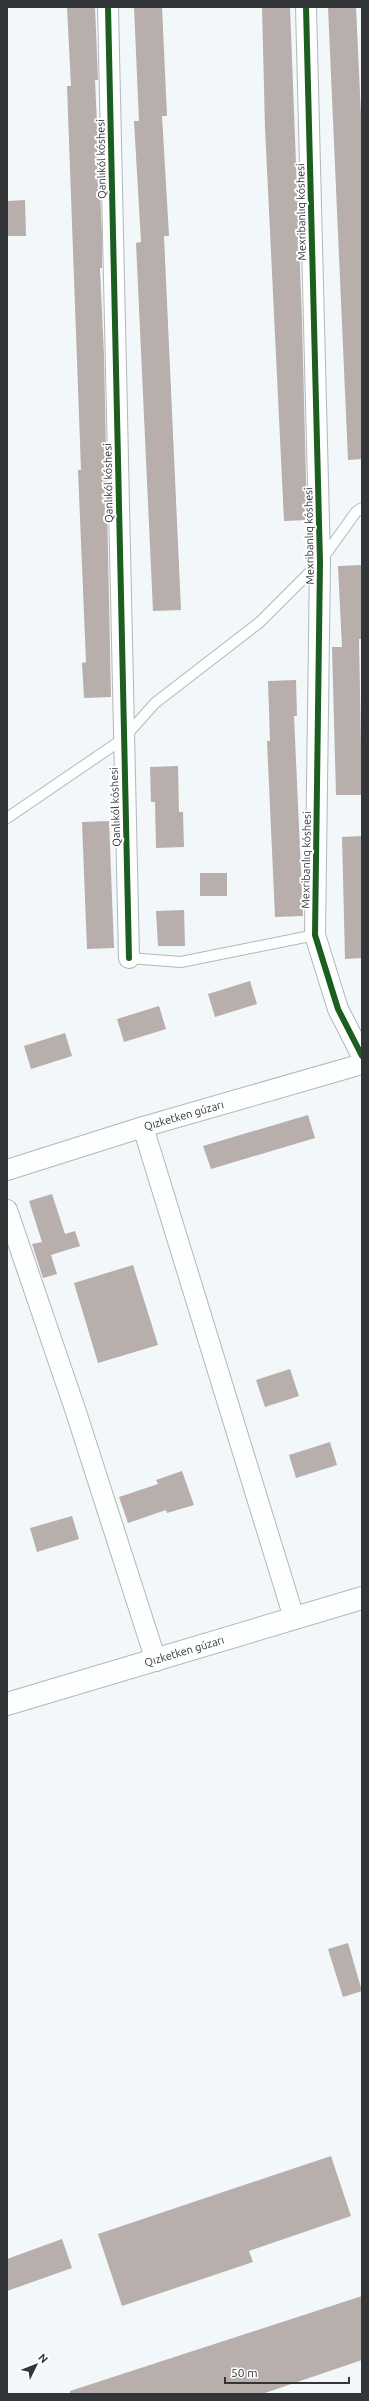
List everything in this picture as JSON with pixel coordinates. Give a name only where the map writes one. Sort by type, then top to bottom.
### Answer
[{"type":"street","name":"Qanlıkól kóshesi","points":[[108,7],[129,958]]},
{"type":"street","name":"Mexribanlıq kóshesi","points":[[306,7],[320,562],[315,935],[338,1009],[362,1056]]},
{"type":"street","name":"Qızketken gúzarı","points":[[7,1170],[143,1127],[362,1064]]},
{"type":"street","points":[[143,1127],[294,1618]]},
{"type":"street","points":[[7,1210],[76,1412],[156,1661]]},
{"type":"street","name":"Qızketken gúzarı","points":[[7,1704],[156,1661],[362,1598]]},
{"type":"lane","points":[[7,818],[123,739],[155,703],[260,622],[320,562],[356,512],[362,508]]},
{"type":"lane","points":[[129,958],[181,962],[315,935]]},
{"type":"building","points":[[67,7],[95,7],[98,80],[95,80],[102,235],[102,268],[100,268],[104,355],[111,697],[84,698],[82,663],[86,662],[78,470],[81,470],[67,86],[71,86]]},
{"type":"building","points":[[134,7],[162,7],[167,116],[162,116],[169,236],[164,236],[181,610],[153,611],[136,243],[141,242],[134,121],[139,121]]},
{"type":"building","points":[[262,7],[290,7],[302,320],[307,520],[284,521],[265,128]]},
{"type":"building","points":[[328,7],[356,7],[362,136],[362,459],[348,460]]},
{"type":"building","points":[[25,200],[26,236],[7,236],[7,201]]},
{"type":"building","points":[[362,565],[362,639],[359,639],[362,795],[336,795],[332,647],[342,647],[338,566]]},
{"type":"building","points":[[296,680],[297,716],[294,716],[303,916],[275,917],[267,741],[270,741],[268,681]]},
{"type":"building","points":[[178,766],[179,812],[183,812],[184,847],[156,848],[155,802],[151,802],[150,767]]},
{"type":"building","points":[[109,821],[114,948],[87,949],[82,822]]},
{"type":"building","points":[[362,836],[362,958],[345,959],[342,837]]},
{"type":"building","points":[[200,873],[227,873],[227,896],[200,896]]},
{"type":"building","points":[[184,910],[185,946],[158,946],[156,911]]},
{"type":"building","points":[[250,981],[257,1004],[215,1017],[208,994]]},
{"type":"building","points":[[159,1006],[166,1029],[124,1042],[117,1019]]},
{"type":"building","points":[[65,1033],[72,1056],[31,1069],[24,1046]]},
{"type":"building","points":[[308,1115],[315,1138],[211,1169],[203,1146]]},
{"type":"building","points":[[52,1194],[65,1234],[75,1231],[80,1246],[51,1255],[57,1274],[43,1278],[32,1244],[42,1242],[29,1201]]},
{"type":"building","points":[[133,1265],[158,1345],[98,1363],[74,1283]]},
{"type":"building","points":[[290,1369],[299,1396],[265,1407],[256,1380]]},
{"type":"building","points":[[330,1442],[337,1465],[296,1478],[289,1455]]},
{"type":"building","points":[[182,1471],[194,1505],[167,1513],[166,1510],[128,1523],[119,1497],[158,1484],[156,1480]]},
{"type":"building","points":[[72,1516],[79,1539],[37,1552],[30,1528]]},
{"type":"building","points":[[348,1943],[362,1991],[343,1997],[328,1949]]},
{"type":"building","points":[[331,2156],[351,2216],[249,2251],[253,2262],[122,2306],[98,2234]]},
{"type":"building","points":[[62,2239],[72,2268],[7,2291],[7,2259]]},
{"type":"building","points":[[362,2296],[362,2360],[262,2394],[70,2394],[70,2391]]},
{"type":"cycle path","points":[[108,7],[129,958]]},
{"type":"cycle path","points":[[306,7],[320,562],[315,935],[338,1009],[362,1056]]}]
